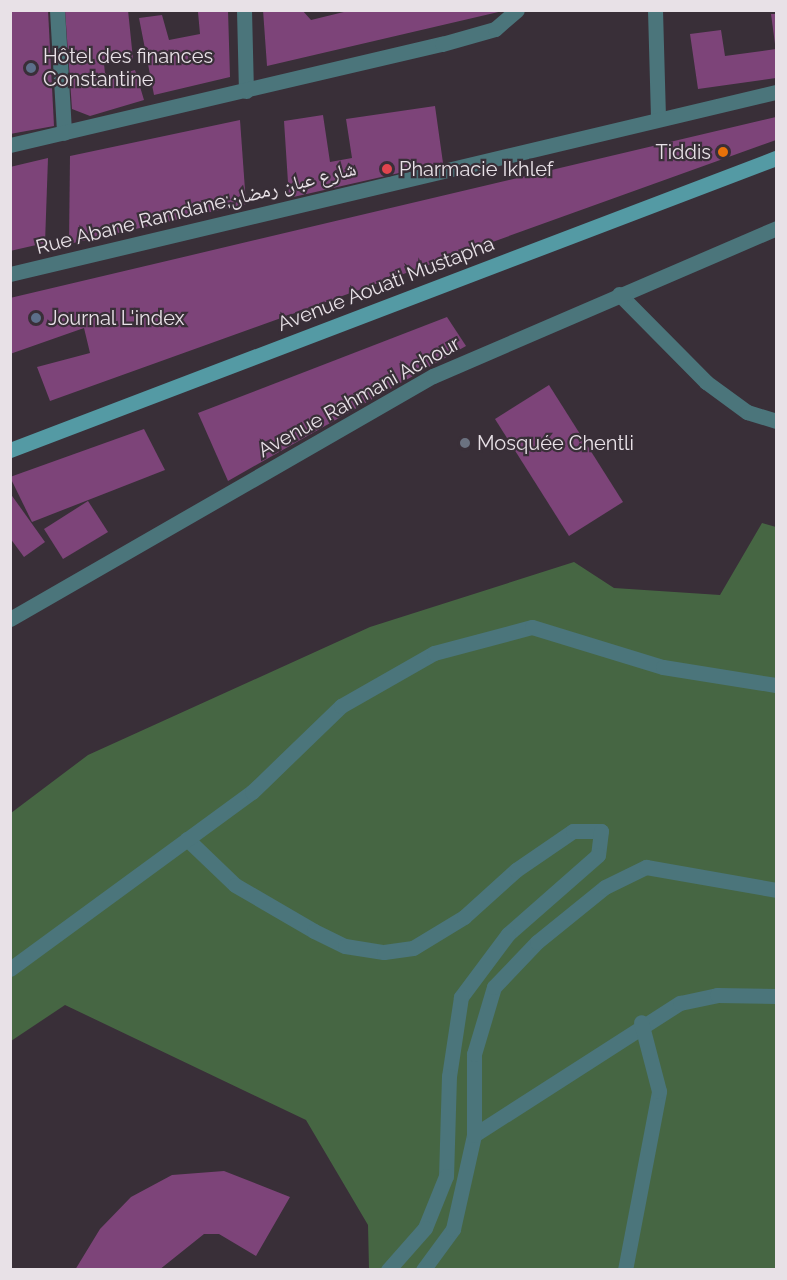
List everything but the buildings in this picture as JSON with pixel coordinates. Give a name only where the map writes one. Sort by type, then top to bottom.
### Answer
[{"type":"main road","name":"Avenue Aouati Mustapha","points":[[10,450],[777,158]]},
{"type":"street","points":[[57,10],[64,133]]},
{"type":"street","points":[[244,10],[246,91]]},
{"type":"street","points":[[10,145],[452,41],[495,28],[517,10]]},
{"type":"street","points":[[655,10],[658,118]]},
{"type":"street","name":"Rue Abane Ramdane;شارع عبان رمضان","points":[[10,274],[658,118],[777,92]]},
{"type":"street","name":"Avenue Rahmani Achour","points":[[10,620],[433,376],[619,294],[777,228]]},
{"type":"street","points":[[619,294],[706,382],[747,412],[777,421]]},
{"type":"street","points":[[10,969],[252,792],[341,706],[434,653],[489,635],[532,627],[663,667],[777,685]]},
{"type":"street","points":[[187,839],[235,885],[314,931],[345,946],[384,952],[412,948],[464,917],[516,870],[573,831],[601,831],[598,855],[508,934],[461,997],[449,1076],[446,1176],[425,1228],[388,1269]]},
{"type":"street","points":[[423,1269],[453,1229],[474,1135],[474,1054],[494,987],[554,928],[604,887],[645,867],[777,890]]},
{"type":"street","points":[[474,1135],[641,1022],[680,1002],[717,995],[777,996]]},
{"type":"street","points":[[625,1269],[658,1091],[641,1022]]},
{"type":"green space","points":[[762,523],[776,527],[776,1269],[369,1269],[368,1225],[306,1120],[65,1005],[11,1041],[11,813],[88,755],[370,627],[574,562],[614,588],[720,595]]},
{"type":"place","name":"Hôtel des finances Constantine","points":[[31,68]]},
{"type":"place","name":"Tiddis","points":[[723,152]]},
{"type":"place","name":"Pharmacie Ikhlef","points":[[387,169]]},
{"type":"place","name":"Journal L'index","points":[[36,318]]},
{"type":"place","name":"Mosquée Chentli","points":[[465,443]]}]
